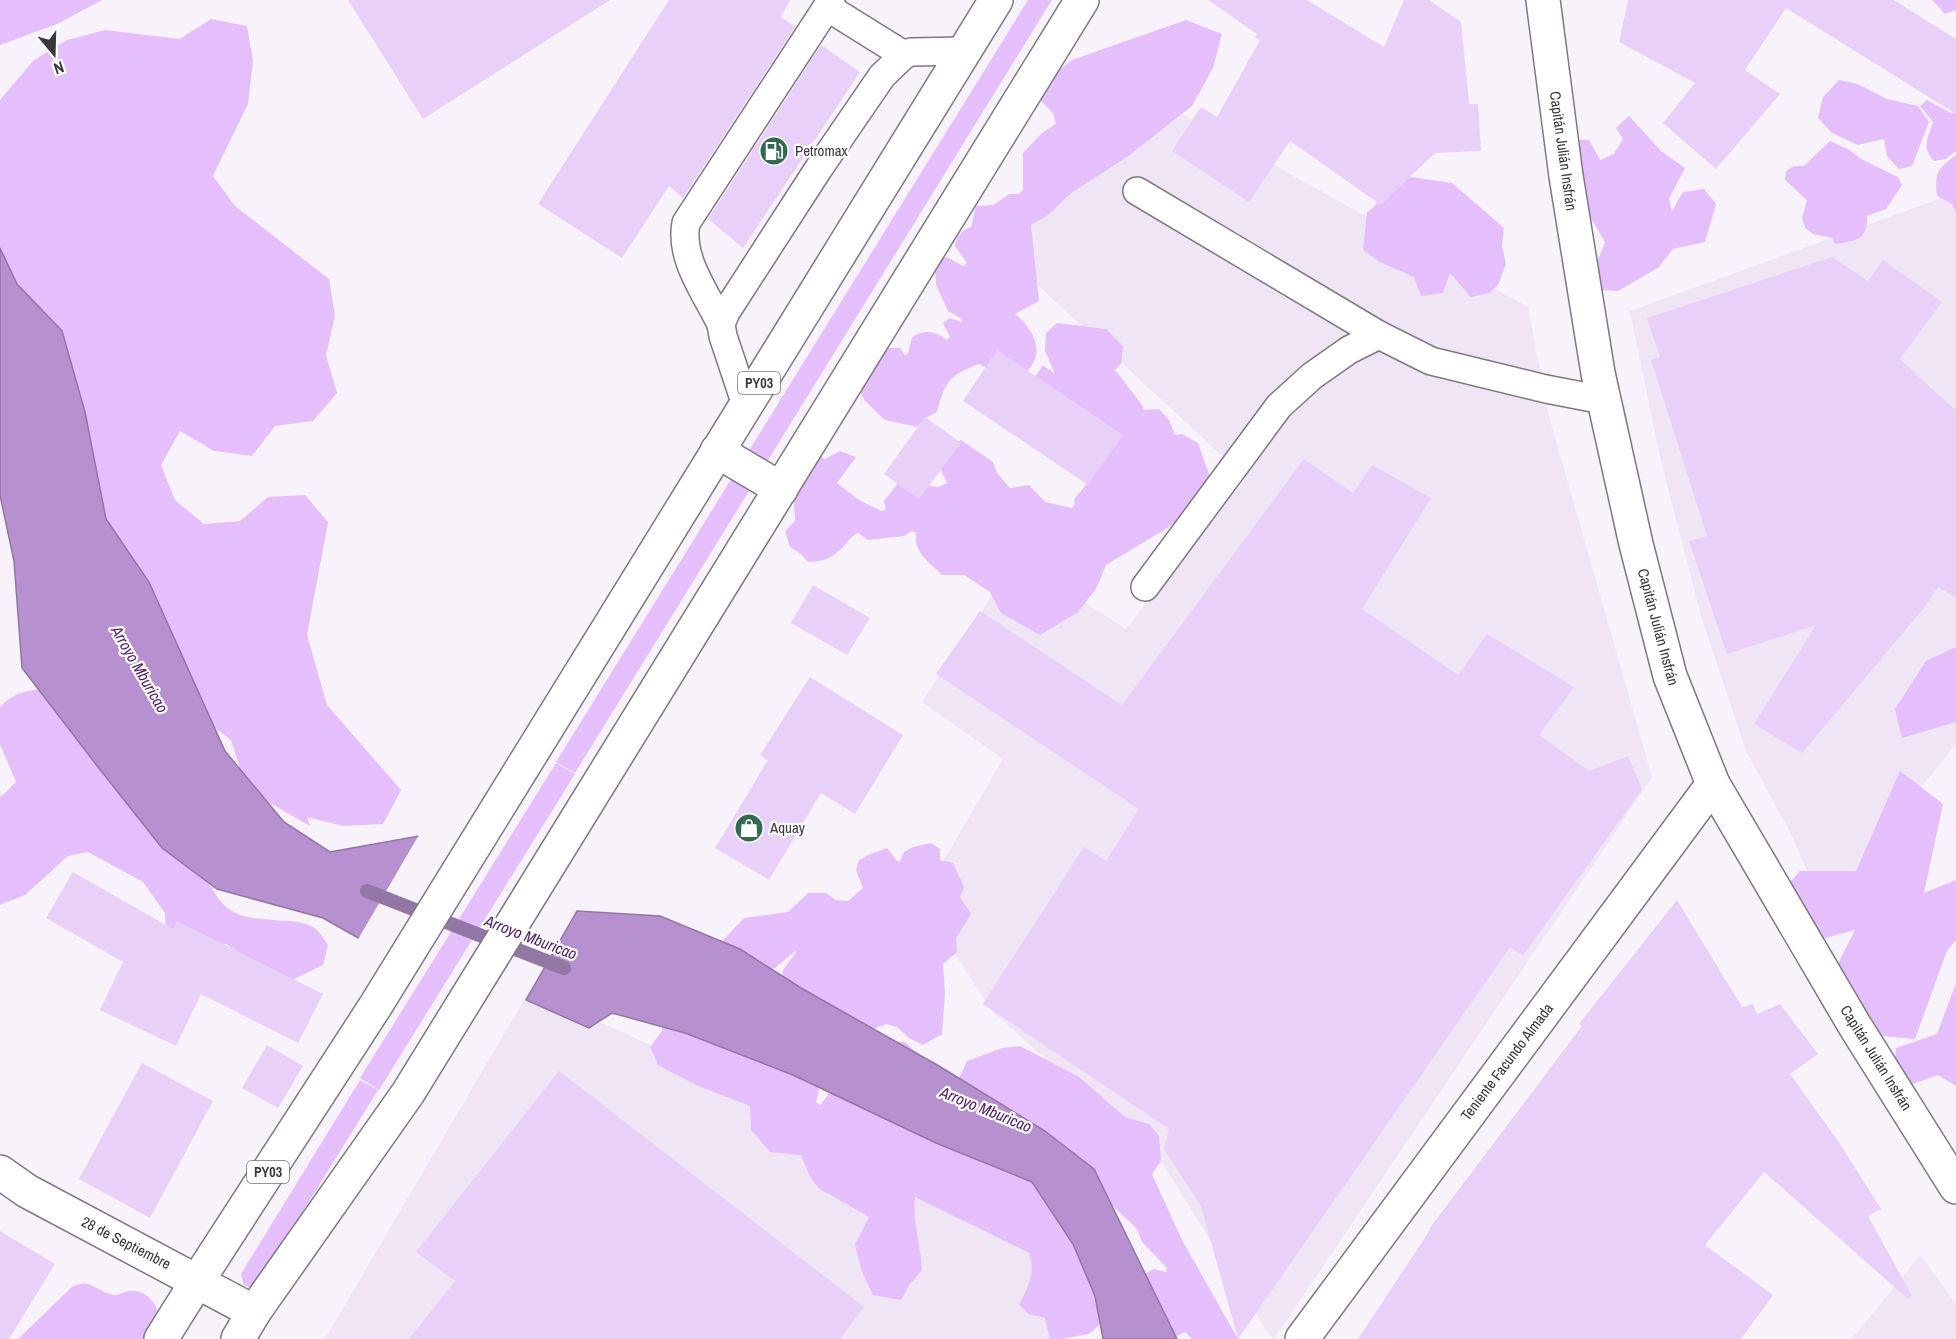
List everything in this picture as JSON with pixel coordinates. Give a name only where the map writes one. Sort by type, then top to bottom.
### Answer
[{"type":"main road","name":"PY03","points":[[161,1339],[376,1005],[996,0]]},
{"type":"main road","points":[[237,1339],[408,1093],[1082,0]]},
{"type":"main road","name":"Capitán Julián Insfrán","points":[[1543,0],[1566,176],[1603,400],[1636,544],[1670,676],[1713,784],[1849,1016],[1956,1187]]},
{"type":"main road","points":[[717,451],[781,489]]},
{"type":"main road","name":"Teniente Facundo Almada","points":[[1302,1339],[1713,784]]},
{"type":"main road","name":"28 de Septiembre","points":[[0,1172],[27,1191],[198,1280],[254,1312]]},
{"type":"lane","points":[[746,405],[727,353],[721,324],[698,282],[684,243],[686,223],[829,4],[904,55]]},
{"type":"lane","points":[[721,324],[726,312],[819,168],[882,76],[904,55],[911,52],[964,51]]},
{"type":"lane","points":[[1137,191],[1379,335],[1431,361],[1546,389],[1603,400]]},
{"type":"lane","points":[[1145,587],[1279,406],[1312,376],[1349,350],[1379,335]]},
{"type":"shaded area","points":[[0,0],[102,0],[57,24],[0,45]]},
{"type":"shaded area","points":[[1028,0],[1052,0],[575,773],[556,762]]},
{"type":"shaded area","points":[[1932,0],[1956,0],[1956,10],[1945,14]]},
{"type":"shaded area","points":[[211,19],[247,26],[253,61],[248,104],[213,176],[235,206],[329,279],[335,316],[326,355],[337,393],[313,421],[275,426],[252,456],[214,451],[180,431],[161,465],[175,500],[204,524],[240,521],[268,497],[305,495],[328,522],[307,635],[327,705],[401,790],[383,824],[343,826],[307,817],[310,826],[270,803],[243,778],[231,740],[168,693],[0,334],[0,100],[34,60],[67,40],[105,30],[180,39]]},
{"type":"shaded area","points":[[1186,20],[1222,34],[1213,68],[1192,106],[1127,157],[1071,193],[1048,215],[1031,225],[1039,301],[1015,314],[1031,332],[1036,346],[1036,354],[1030,368],[1009,379],[979,364],[950,380],[937,412],[925,418],[917,427],[885,420],[865,401],[857,386],[871,352],[900,348],[905,355],[908,353],[912,337],[930,332],[947,340],[950,337],[943,323],[950,318],[962,322],[962,319],[948,311],[936,285],[935,267],[942,258],[947,257],[963,266],[967,263],[955,246],[960,234],[971,227],[976,206],[993,205],[1009,194],[1019,194],[1023,190],[1023,153],[1042,133],[1056,124],[1053,113],[1040,100],[1053,75],[1072,60]]},
{"type":"shaded area","points":[[1839,80],[1858,84],[1887,99],[1918,106],[1929,122],[1912,166],[1899,169],[1887,156],[1884,139],[1858,145],[1832,133],[1818,118],[1823,97]]},
{"type":"shaded area","points":[[1136,88],[1528,307],[1549,417],[1652,777],[1274,1339],[1161,1161],[993,1012],[920,901],[1003,759],[922,702],[1016,559],[1126,629],[1246,478],[1003,253]]},
{"type":"shaded area","points":[[1927,100],[1951,113],[1956,113],[1956,151],[1946,159],[1934,161],[1928,151],[1927,142],[1933,122],[1920,106]]},
{"type":"shaded area","points":[[1629,116],[1661,151],[1685,168],[1669,199],[1672,211],[1683,192],[1704,189],[1716,204],[1705,242],[1673,249],[1658,268],[1618,291],[1601,290],[1598,260],[1605,242],[1582,203],[1567,140],[1589,140],[1600,160],[1614,154],[1623,139],[1616,128]]},
{"type":"shaded area","points":[[1830,141],[1898,177],[1902,185],[1886,209],[1867,216],[1863,235],[1849,242],[1835,244],[1832,238],[1813,234],[1805,228],[1802,218],[1807,200],[1785,180],[1786,171],[1794,166],[1804,166]]},
{"type":"shaded area","points":[[1956,155],[1956,211],[1952,204],[1937,196],[1936,182],[1938,172]]},
{"type":"shaded area","points":[[1411,177],[1452,183],[1504,228],[1502,246],[1506,264],[1498,285],[1489,293],[1471,297],[1450,273],[1443,293],[1421,296],[1414,277],[1380,262],[1363,250],[1367,212],[1376,204],[1387,187]]},
{"type":"shaded area","points":[[1956,188],[1956,744],[1824,908],[1789,830],[1746,751],[1701,616],[1660,457],[1630,311],[1950,195]]},
{"type":"shaded area","points":[[1057,323],[1106,329],[1123,346],[1121,364],[1114,371],[1144,410],[1159,409],[1169,420],[1175,435],[1182,434],[1198,443],[1210,477],[1202,497],[1187,516],[1106,565],[1096,589],[1077,613],[1040,635],[1001,613],[990,592],[964,575],[942,575],[920,551],[917,546],[916,533],[912,531],[904,536],[868,540],[858,533],[852,536],[833,556],[817,561],[808,562],[790,547],[785,531],[795,521],[793,482],[812,450],[825,459],[840,451],[856,457],[837,483],[859,500],[881,511],[886,510],[884,501],[899,482],[939,487],[947,483],[936,460],[945,449],[961,440],[993,462],[997,473],[1010,488],[1029,485],[1045,502],[1072,508],[1075,504],[1074,499],[1086,485],[1087,473],[1031,383],[1043,365],[1055,374],[1045,351],[1046,333]]},
{"type":"shaded area","points":[[1956,647],[1956,722],[1902,738],[1895,709],[1926,661]]},
{"type":"shaded area","points":[[45,689],[205,875],[220,901],[236,913],[246,917],[298,922],[314,928],[328,945],[323,965],[286,983],[226,944],[185,939],[166,932],[165,913],[143,882],[88,852],[68,856],[25,895],[0,905],[0,796],[16,782],[0,744],[0,707],[20,693]]},
{"type":"shaded area","points":[[556,763],[575,774],[379,1090],[360,1078]]},
{"type":"shaded area","points":[[1900,771],[1943,804],[1924,893],[1956,880],[1956,940],[1947,951],[1915,1039],[1871,1035],[1825,1012],[1823,993],[1855,930],[1801,945],[1777,896],[1800,871],[1856,871]]},
{"type":"shaded area","points":[[931,843],[940,849],[940,860],[953,863],[964,887],[960,897],[971,914],[956,938],[957,952],[943,964],[945,994],[942,1034],[923,1045],[909,1038],[897,1027],[886,1024],[869,1031],[781,989],[783,970],[795,951],[775,968],[750,976],[711,953],[744,918],[788,912],[808,893],[826,893],[836,900],[848,901],[863,888],[856,870],[859,860],[868,855],[887,848],[898,862],[904,852],[913,847]]},
{"type":"shaded area","points":[[1956,983],[1956,1086],[1938,1075],[1910,1085],[1893,1076],[1896,1048],[1937,1034]]},
{"type":"shaded area","points":[[530,990],[1031,1219],[1069,1339],[325,1339]]},
{"type":"shaded area","points":[[661,1019],[815,1074],[819,1090],[816,1102],[820,1105],[828,1095],[829,1079],[886,1042],[905,1042],[1046,1175],[1105,1320],[1089,1334],[1050,1339],[1045,1318],[1029,1314],[1019,1305],[1031,1273],[1029,1253],[915,1197],[922,1270],[910,1284],[901,1300],[873,1295],[862,1272],[855,1244],[869,1217],[819,1188],[811,1178],[801,1155],[770,1152],[751,1130],[750,1106],[698,1086],[658,1065],[650,1047],[662,1031]]},
{"type":"shaded area","points":[[1020,1046],[1079,1077],[1125,1117],[1149,1124],[1159,1136],[1161,1161],[1152,1174],[1182,1240],[1238,1339],[1192,1339],[1185,1332],[1171,1339],[1144,1274],[1154,1269],[1166,1272],[1167,1268],[1142,1242],[1137,1229],[1112,1205],[1096,1178],[952,1094],[967,1061],[1002,1048]]},
{"type":"shaded area","points":[[360,1080],[378,1090],[258,1284],[249,1287],[243,1284],[241,1274]]},
{"type":"shaded area","points":[[1920,1255],[1956,1304],[1956,1339],[1852,1339]]},
{"type":"shaded area","points":[[84,1283],[115,1295],[129,1291],[141,1292],[154,1303],[160,1320],[143,1339],[18,1339],[73,1286]]},
{"type":"water","points":[[0,248],[17,284],[62,331],[85,412],[106,519],[149,582],[225,751],[284,822],[330,852],[419,836],[360,939],[323,918],[217,889],[162,848],[22,668],[14,561],[0,495]]},
{"type":"water","points":[[577,911],[660,916],[740,949],[801,988],[939,1066],[1045,1131],[1094,1169],[1177,1339],[1103,1339],[1095,1296],[1073,1244],[1032,1182],[936,1143],[793,1075],[685,1033],[612,1013],[589,1028],[526,1000]]},
{"type":"pier","points":[[420,833],[421,837],[363,941],[357,941]]},
{"type":"building","points":[[348,0],[610,0],[423,119]]},
{"type":"building","points":[[669,0],[790,0],[781,17],[795,27],[683,198],[669,186],[622,258],[538,204]]},
{"type":"building","points":[[1208,0],[1307,0],[1384,47],[1404,0],[1429,0],[1461,22],[1469,104],[1478,104],[1481,151],[1435,153],[1381,205],[1290,141],[1249,202],[1172,151],[1201,107],[1217,117],[1260,40],[1255,37],[1257,34]]},
{"type":"building","points":[[1628,0],[1894,0],[1956,39],[1956,114],[1786,8],[1745,70],[1780,94],[1716,169],[1663,123],[1695,83],[1619,42]]},
{"type":"building","points":[[821,45],[860,72],[743,248],[708,219]]},
{"type":"building","points":[[1832,257],[1868,281],[1883,260],[1942,302],[1900,359],[1956,411],[1956,598],[1938,587],[1924,608],[1802,753],[1754,724],[1816,625],[1727,654],[1689,541],[1707,536],[1651,360],[1660,357],[1647,318]]},
{"type":"building","points":[[997,350],[1123,435],[1088,485],[963,401]]},
{"type":"building","points":[[925,417],[961,443],[919,499],[884,474]]},
{"type":"building","points":[[1304,459],[1353,493],[1372,465],[1431,498],[1362,609],[1458,675],[1487,634],[1574,687],[1539,735],[1589,771],[1628,756],[1642,789],[1523,956],[1510,947],[1238,1339],[1201,1206],[1164,1149],[1169,1129],[983,1004],[1084,847],[1106,861],[1139,809],[936,674],[980,611],[1122,705]]},
{"type":"building","points":[[813,585],[870,618],[847,655],[791,623]]},
{"type":"building","points":[[810,677],[903,735],[855,814],[821,793],[769,880],[715,848],[768,760],[760,755]]},
{"type":"building","points":[[73,872],[173,929],[177,921],[323,994],[298,1043],[201,994],[176,1046],[100,1010],[123,962],[46,918]]},
{"type":"building","points":[[1677,900],[1742,1007],[1753,1004],[1757,1014],[1780,1004],[1818,1054],[1790,1074],[1838,1141],[1881,1209],[1868,1216],[1912,1296],[1908,1299],[1764,1172],[1705,1245],[1773,1295],[1741,1339],[1358,1339],[1429,1229],[1582,1026],[1579,1024]]},
{"type":"building","points":[[267,1045],[303,1066],[278,1108],[242,1088]]},
{"type":"building","points":[[142,1063],[213,1101],[150,1218],[79,1179]]},
{"type":"building","points":[[559,1071],[864,1307],[840,1339],[409,1339],[455,1281],[416,1252]]},
{"type":"building","points":[[0,1231],[55,1264],[9,1339],[0,1339]]},
{"type":"waterway","name":"Arroyo Mburicao","points":[[367,891],[564,968]]},
{"type":"place","name":"Petromax","points":[[774,151]]},
{"type":"place","name":"Aquay","points":[[749,828]]}]
